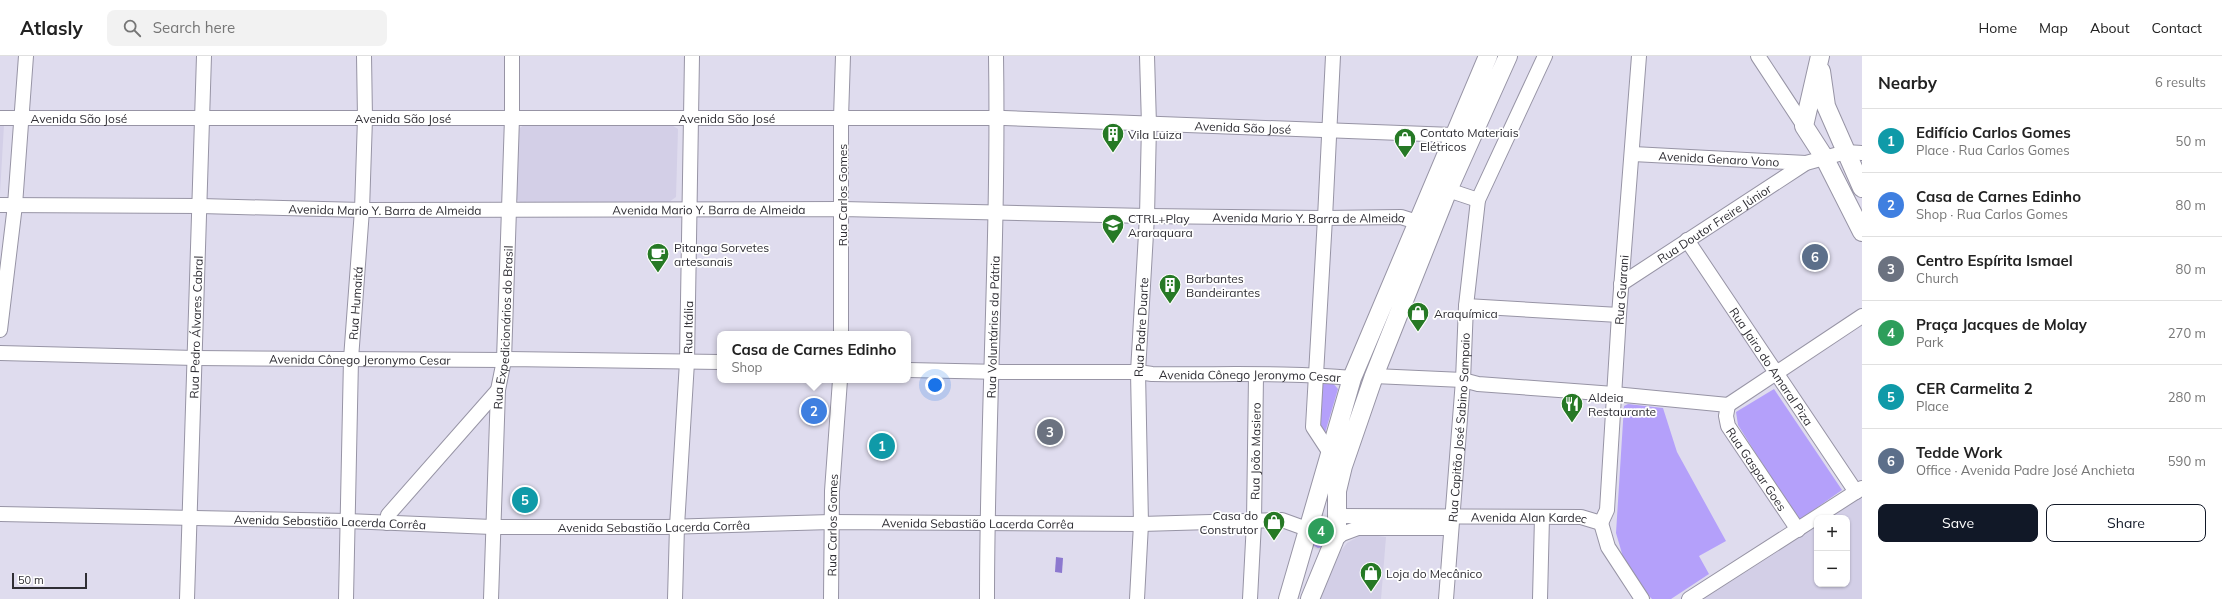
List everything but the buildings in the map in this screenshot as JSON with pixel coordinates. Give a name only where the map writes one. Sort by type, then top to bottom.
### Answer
[{"type":"main road","points":[[1310,599],[1332,548],[1337,529],[1337,491],[1343,466],[1374,376],[1448,190],[1508,56]]},
{"type":"main road","points":[[1819,57],[1804,126],[1824,157],[1862,232]]},
{"type":"main road","points":[[1819,57],[1826,106],[1854,153],[1862,188]]},
{"type":"main road","points":[[1288,599],[1302,546],[1352,378],[1485,60]]},
{"type":"main road","points":[[1309,522],[1328,513],[1336,516]]},
{"type":"main road","points":[[1302,546],[1307,552],[1314,556],[1322,557],[1332,548]]},
{"type":"street","points":[[0,330],[15,206],[26,56]]},
{"type":"street","name":"Rua Pedro Álvares Cabral","points":[[187,599],[204,56]]},
{"type":"street","name":"Rua Humaitá","points":[[346,599],[351,359],[362,210],[365,118],[364,56]]},
{"type":"street","name":"Rua Expedicionários do Brasil","points":[[491,599],[492,527],[498,390],[504,360],[510,209],[512,56]]},
{"type":"street","name":"Rua Itália","points":[[675,599],[677,526],[687,362],[688,209],[692,56]]},
{"type":"street","name":"Rua Carlos Gomes","points":[[842,331],[841,118],[843,56]]},
{"type":"street","name":"Rua Voluntários da Pátria","points":[[987,599],[990,372],[997,212],[996,56]]},
{"type":"street","name":"Rua Padre Duarte","points":[[1137,599],[1141,524],[1138,372],[1147,216],[1149,125],[1147,56]]},
{"type":"street","points":[[1330,453],[1312,427],[1314,374],[1326,218],[1333,56]]},
{"type":"street","name":"Rua Capitão José Sabino Sampaio","points":[[1446,599],[1463,380],[1466,306],[1478,200],[1546,56]]},
{"type":"street","name":"Rua Guarani","points":[[1601,523],[1607,510],[1621,284],[1633,154],[1639,56]]},
{"type":"street","points":[[1758,56],[1804,126]]},
{"type":"street","name":"Avenida São José","points":[[0,118],[997,118],[1149,125],[1453,135]]},
{"type":"street","points":[[1806,163],[1824,157],[1854,153]]},
{"type":"street","name":"Avenida Genaro Vono","points":[[1633,154],[1806,163]]},
{"type":"street","name":"Rua Doutor Freire Júnior","points":[[1621,284],[1806,163]]},
{"type":"street","points":[[1448,190],[1478,200]]},
{"type":"street","name":"Avenida Mario Y. Barra de Almeida","points":[[0,205],[200,206],[362,210],[842,209],[1147,216],[1326,218],[1401,217],[1417,222]]},
{"type":"street","name":"Rua Jairo do Amaral Piza","points":[[1687,240],[1775,374],[1859,490]]},
{"type":"street","points":[[1466,306],[1619,316]]},
{"type":"street","points":[[1374,376],[1463,380],[1478,384],[1614,394],[1728,405],[1862,316]]},
{"type":"street","name":"Avenida Cônego Jeronymo Cesar","points":[[0,353],[195,358],[504,360],[508,358],[717,362]]},
{"type":"street","name":"Avenida Cônego Jeronymo Cesar","points":[[911,370],[990,372],[1138,372],[1152,374],[1256,376],[1314,374],[1352,378]]},
{"type":"street","name":"Rua João Masiero","points":[[1250,599],[1254,522],[1256,376]]},
{"type":"street","name":"Rua Carlos Gomes","points":[[831,599],[831,522],[840,383]]},
{"type":"street","points":[[387,523],[388,515],[498,390]]},
{"type":"street","name":"Rua Gaspar Goes","points":[[1728,405],[1726,416],[1728,426],[1798,530]]},
{"type":"street","points":[[1689,599],[1859,490]]},
{"type":"street","name":"Avenida Sebastião Lacerda Corrêa","points":[[0,514],[347,521],[492,527],[677,526],[831,522],[1141,524],[1254,522],[1282,520],[1309,522]]},
{"type":"street","name":"Avenida Alan Kardec","points":[[1336,516],[1452,523]]},
{"type":"street","points":[[1540,599],[1542,517]]},
{"type":"street","name":"Avenida Alan Kardec","points":[[1332,548],[1342,534],[1358,528],[1542,517],[1581,517],[1601,523]]},
{"type":"street","points":[[1601,523],[1608,547],[1642,599]]},
{"type":"shaded area","points":[[670,124],[678,129],[676,197],[669,202],[523,204],[516,199],[517,130],[524,125]]},
{"type":"shaded area","points":[[0,125],[4,125],[0,193]]},
{"type":"shaded area","points":[[1320,381],[1332,382],[1338,389],[1325,433],[1319,427]]},
{"type":"shaded area","points":[[1774,389],[1842,490],[1798,521],[1738,425],[1736,412]]},
{"type":"shaded area","points":[[1628,404],[1663,408],[1677,452],[1726,541],[1699,556],[1709,574],[1671,599],[1652,599],[1650,597],[1623,557],[1616,533],[1624,406]]},
{"type":"shaded area","points":[[1862,497],[1862,599],[1704,599],[1814,528],[1814,587],[1850,587],[1850,515],[1835,515]]},
{"type":"shaded area","points":[[1319,518],[1324,518],[1332,526],[1323,547],[1318,548],[1309,543]]},
{"type":"shaded area","points":[[1363,534],[1386,537],[1381,599],[1319,599],[1340,552],[1347,543]]},
{"type":"shaded area","points":[[1056,557],[1063,558],[1062,573],[1055,572]]},
{"type":"place","name":"Vila Luiza","points":[[1113,154]]},
{"type":"place","name":"Contato Materiais Elétricos","points":[[1405,158]]},
{"type":"place","name":"CTRL+Play Araraquara","points":[[1113,244]]},
{"type":"place","name":"Tedde Work","points":[[1815,257]]},
{"type":"place","name":"Pitanga Sorvetes artesanais","points":[[658,274]]},
{"type":"place","name":"Barbantes Bandeirantes","points":[[1170,304]]},
{"type":"place","name":"Araquímica","points":[[1418,332]]},
{"type":"place","name":"Casa de Carnes Edinho","points":[[814,411]]},
{"type":"place","name":"Aldeia Restaurante","points":[[1572,424]]},
{"type":"place","name":"Centro Espírita Ismael","points":[[1050,432]]},
{"type":"place","name":"Edifício Carlos Gomes","points":[[882,446]]},
{"type":"place","name":"CER Carmelita 2","points":[[525,500]]},
{"type":"place","name":"Praça Jacques de Molay","points":[[1321,531]]},
{"type":"place","name":"Casa do Construtor","points":[[1274,542]]},
{"type":"place","name":"Loja do Mecânico","points":[[1371,592]]}]
